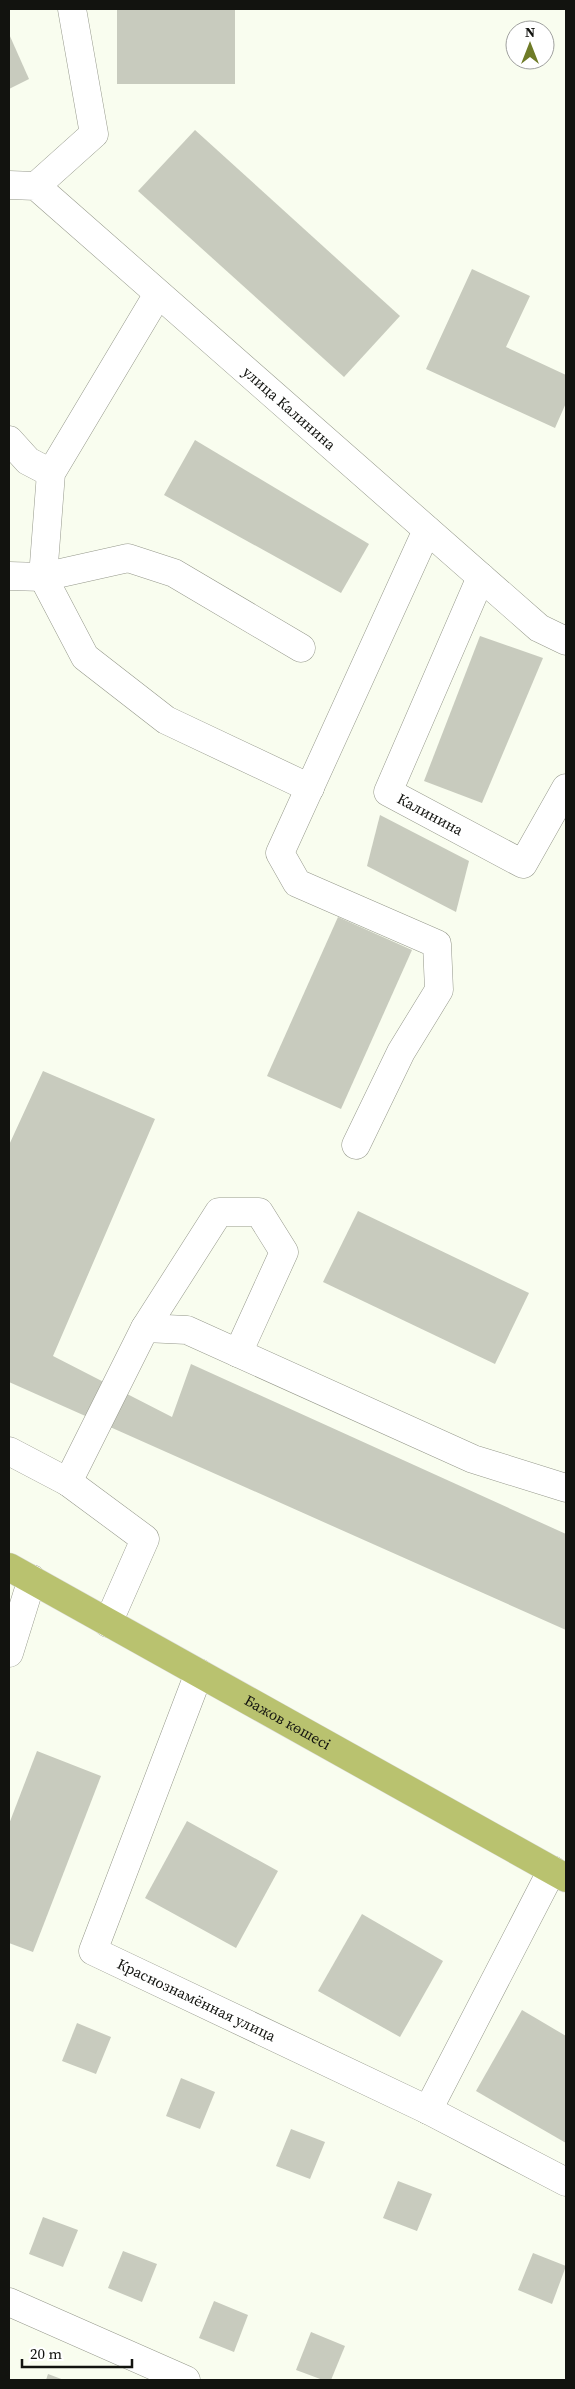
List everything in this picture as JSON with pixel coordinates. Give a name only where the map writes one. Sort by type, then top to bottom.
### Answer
[{"type":"main road","name":"Бажов көшесі","points":[[20,1573],[559,1874]]},
{"type":"street","points":[[9,185],[36,186],[94,134],[72,9]]},
{"type":"street","name":"улица Калинина","points":[[36,186],[539,628],[566,641]]},
{"type":"street","points":[[158,294],[52,474],[43,577],[85,657],[166,720],[310,788]]},
{"type":"street","points":[[9,440],[28,461],[52,474]]},
{"type":"street","points":[[356,1145],[401,1052],[439,990],[437,944],[297,883],[280,853],[427,530]]},
{"type":"street","points":[[9,576],[43,577],[128,558],[174,573],[301,648]]},
{"type":"street","name":"Калинина","points":[[481,578],[388,792],[524,864],[566,788]]},
{"type":"street","points":[[68,1482],[145,1328],[219,1212],[259,1212],[284,1252],[238,1353]]},
{"type":"street","points":[[145,1328],[187,1330],[473,1459],[566,1488]]},
{"type":"street","points":[[9,1451],[68,1482],[145,1539],[108,1622]]},
{"type":"street","points":[[11,1639],[20,1573]]},
{"type":"street","name":"Краснознамённая улица","points":[[199,1673],[92,1950],[428,2110],[566,2182]]},
{"type":"street","points":[[428,2110],[559,1874]]},
{"type":"street","points":[[9,2302],[186,2380]]},
{"type":"building","points":[[117,9],[235,9],[235,84],[117,84]]},
{"type":"building","points":[[9,34],[29,79],[9,89]]},
{"type":"building","points":[[195,130],[400,316],[344,377],[138,191]]},
{"type":"building","points":[[472,269],[530,296],[506,347],[566,375],[566,403],[555,428],[426,369]]},
{"type":"building","points":[[195,440],[369,544],[341,593],[164,495]]},
{"type":"building","points":[[480,636],[543,658],[482,803],[424,781]]},
{"type":"building","points":[[380,815],[469,861],[456,912],[367,866]]},
{"type":"building","points":[[338,917],[412,950],[341,1109],[267,1076]]},
{"type":"building","points":[[43,1071],[155,1119],[53,1356],[172,1417],[191,1364],[566,1534],[566,1630],[9,1382],[9,1145]]},
{"type":"building","points":[[358,1211],[529,1293],[495,1364],[323,1282]]},
{"type":"building","points":[[37,1751],[101,1776],[33,1952],[9,1943],[9,1824]]},
{"type":"building","points":[[187,1821],[278,1871],[236,1948],[145,1898]]},
{"type":"building","points":[[362,1914],[443,1961],[400,2037],[318,1991]]},
{"type":"building","points":[[522,2010],[566,2036],[566,2143],[476,2091]]},
{"type":"building","points":[[77,2023],[111,2037],[96,2074],[62,2061]]},
{"type":"building","points":[[181,2078],[215,2092],[200,2129],[166,2116]]},
{"type":"building","points":[[291,2129],[325,2142],[310,2179],[276,2166]]},
{"type":"building","points":[[398,2181],[432,2194],[417,2231],[383,2218]]},
{"type":"building","points":[[43,2217],[78,2230],[63,2267],[29,2254]]},
{"type":"building","points":[[123,2251],[157,2264],[142,2302],[108,2288]]},
{"type":"building","points":[[533,2253],[566,2266],[552,2304],[518,2290]]},
{"type":"building","points":[[214,2301],[248,2315],[234,2352],[199,2338]]},
{"type":"building","points":[[311,2332],[345,2346],[331,2380],[323,2380],[296,2370]]},
{"type":"building","points":[[48,2374],[64,2380],[46,2380]]}]
